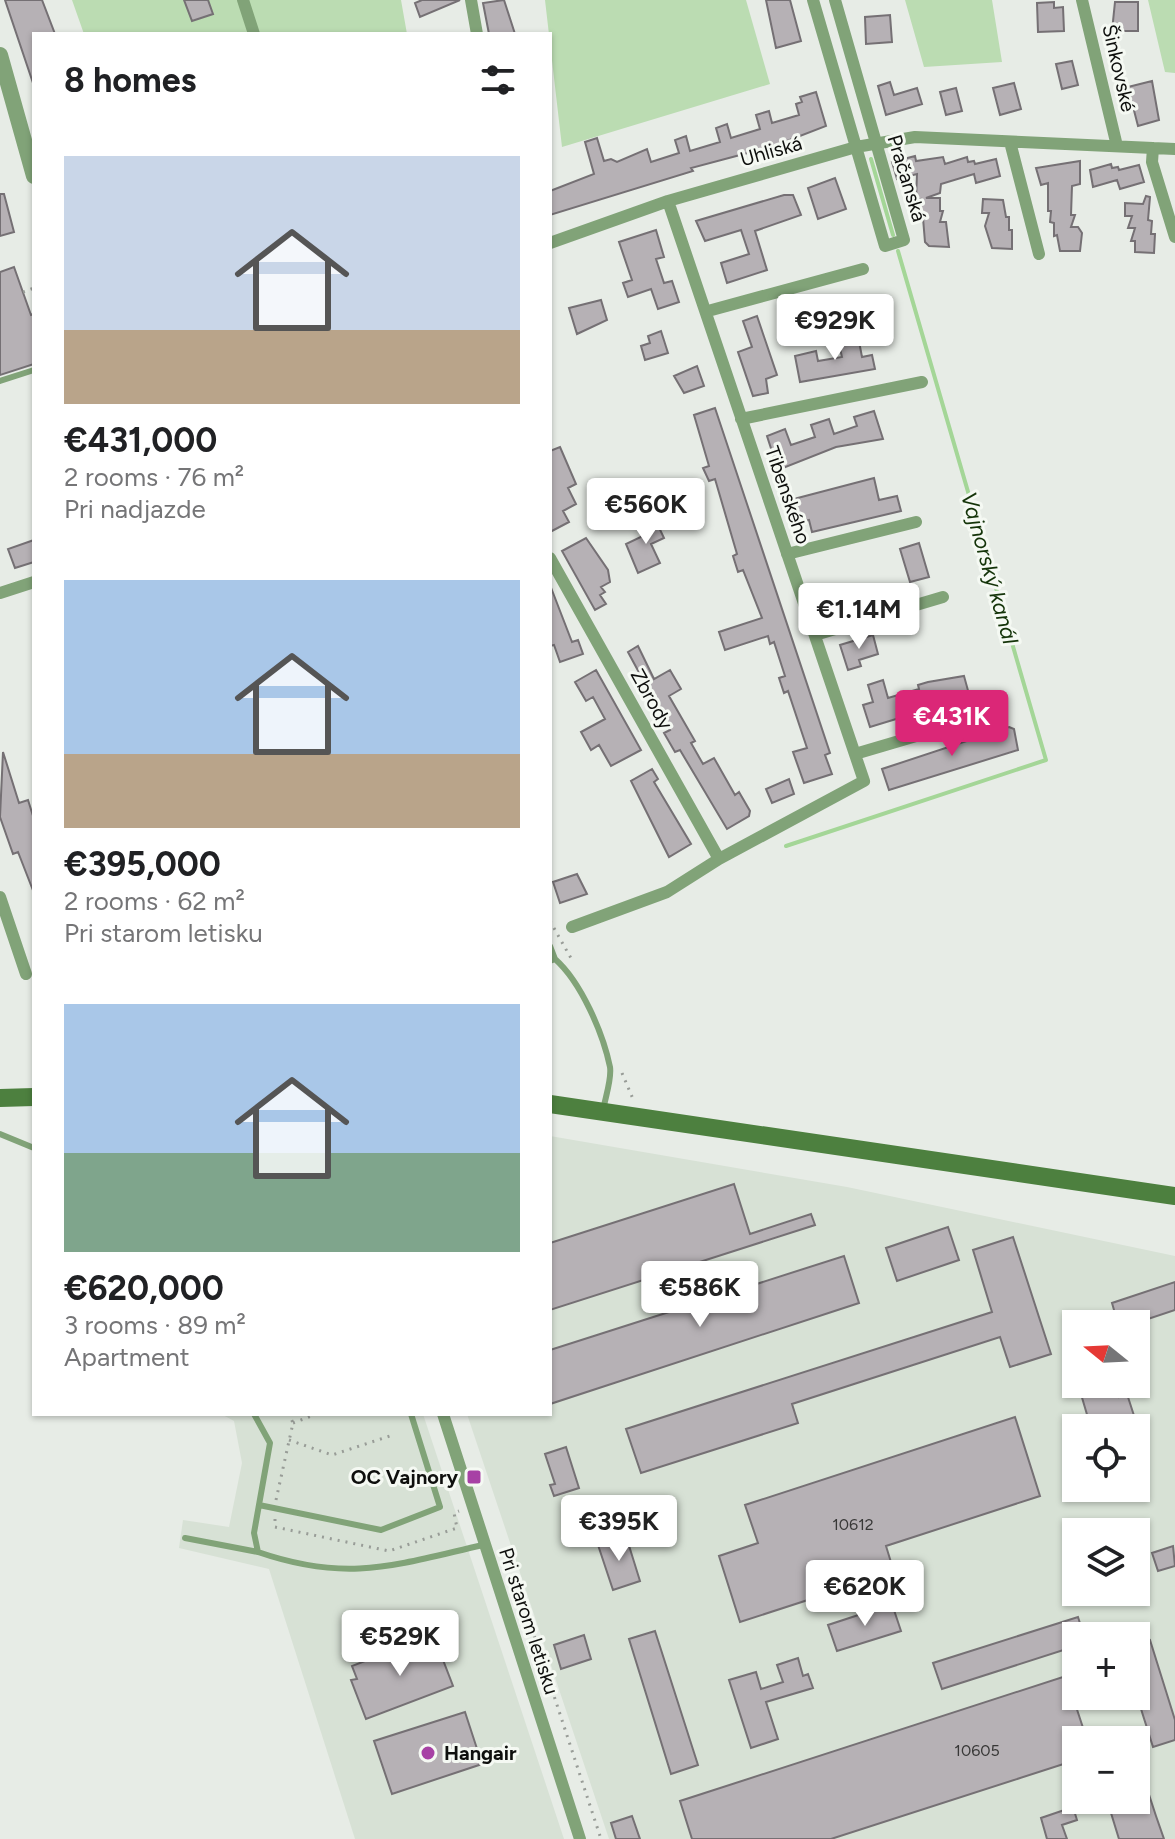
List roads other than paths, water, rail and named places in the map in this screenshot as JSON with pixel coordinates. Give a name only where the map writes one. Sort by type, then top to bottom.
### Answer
[{"type":"main road","points":[[0,1098],[32,1097]]},
{"type":"main road","points":[[552,1104],[1175,1196]]},
{"type":"street","points":[[243,0],[253,32]]},
{"type":"street","points":[[471,0],[477,32]]},
{"type":"street","name":"Pračanská","points":[[813,0],[885,246],[904,240],[835,0]]},
{"type":"street","name":"Šinkovské","points":[[1082,0],[1117,146]]},
{"type":"street","points":[[0,55],[32,169]]},
{"type":"street","name":"Uhliská","points":[[552,242],[668,201],[856,147],[915,137],[1175,149]]},
{"type":"street","points":[[1010,142],[1039,254]]},
{"type":"street","points":[[1153,148],[1152,162],[1175,237]]},
{"type":"street","name":"Tibenského","points":[[668,201],[708,311],[741,419],[864,781],[719,859]]},
{"type":"street","points":[[708,311],[863,269]]},
{"type":"street","points":[[741,419],[922,382]]},
{"type":"street","points":[[787,554],[916,522]]},
{"type":"street","name":"Zbrody","points":[[552,562],[719,859]]},
{"type":"street","points":[[0,593],[32,583]]},
{"type":"street","points":[[815,635],[943,597]]},
{"type":"street","points":[[855,754],[984,716]]},
{"type":"street","points":[[572,927],[667,892],[719,859]]},
{"type":"street","points":[[0,897],[26,974]]},
{"type":"street","name":"Pri starom letisku","points":[[444,1416],[580,1839]]},
{"type":"lane","points":[[0,381],[32,371]]},
{"type":"lane","points":[[553,960],[566,968],[593,1019],[610,1069],[603,1111]]},
{"type":"lane","points":[[0,1134],[32,1147]]},
{"type":"lane","points":[[255,1416],[270,1443],[254,1533],[258,1552]]},
{"type":"lane","points":[[259,1505],[381,1530],[440,1507],[412,1416]]},
{"type":"lane","points":[[185,1538],[338,1571],[375,1570],[483,1545]]},
{"type":"waterway","name":"Vajnorský kanál","points":[[871,159],[893,235]]},
{"type":"waterway","name":"Vajnorský kanál","points":[[786,846],[1046,760],[898,251]]},
{"type":"place","name":"OC Vajnory","points":[[474,1477]]},
{"type":"place","name":"Hangair","points":[[428,1753]]}]
